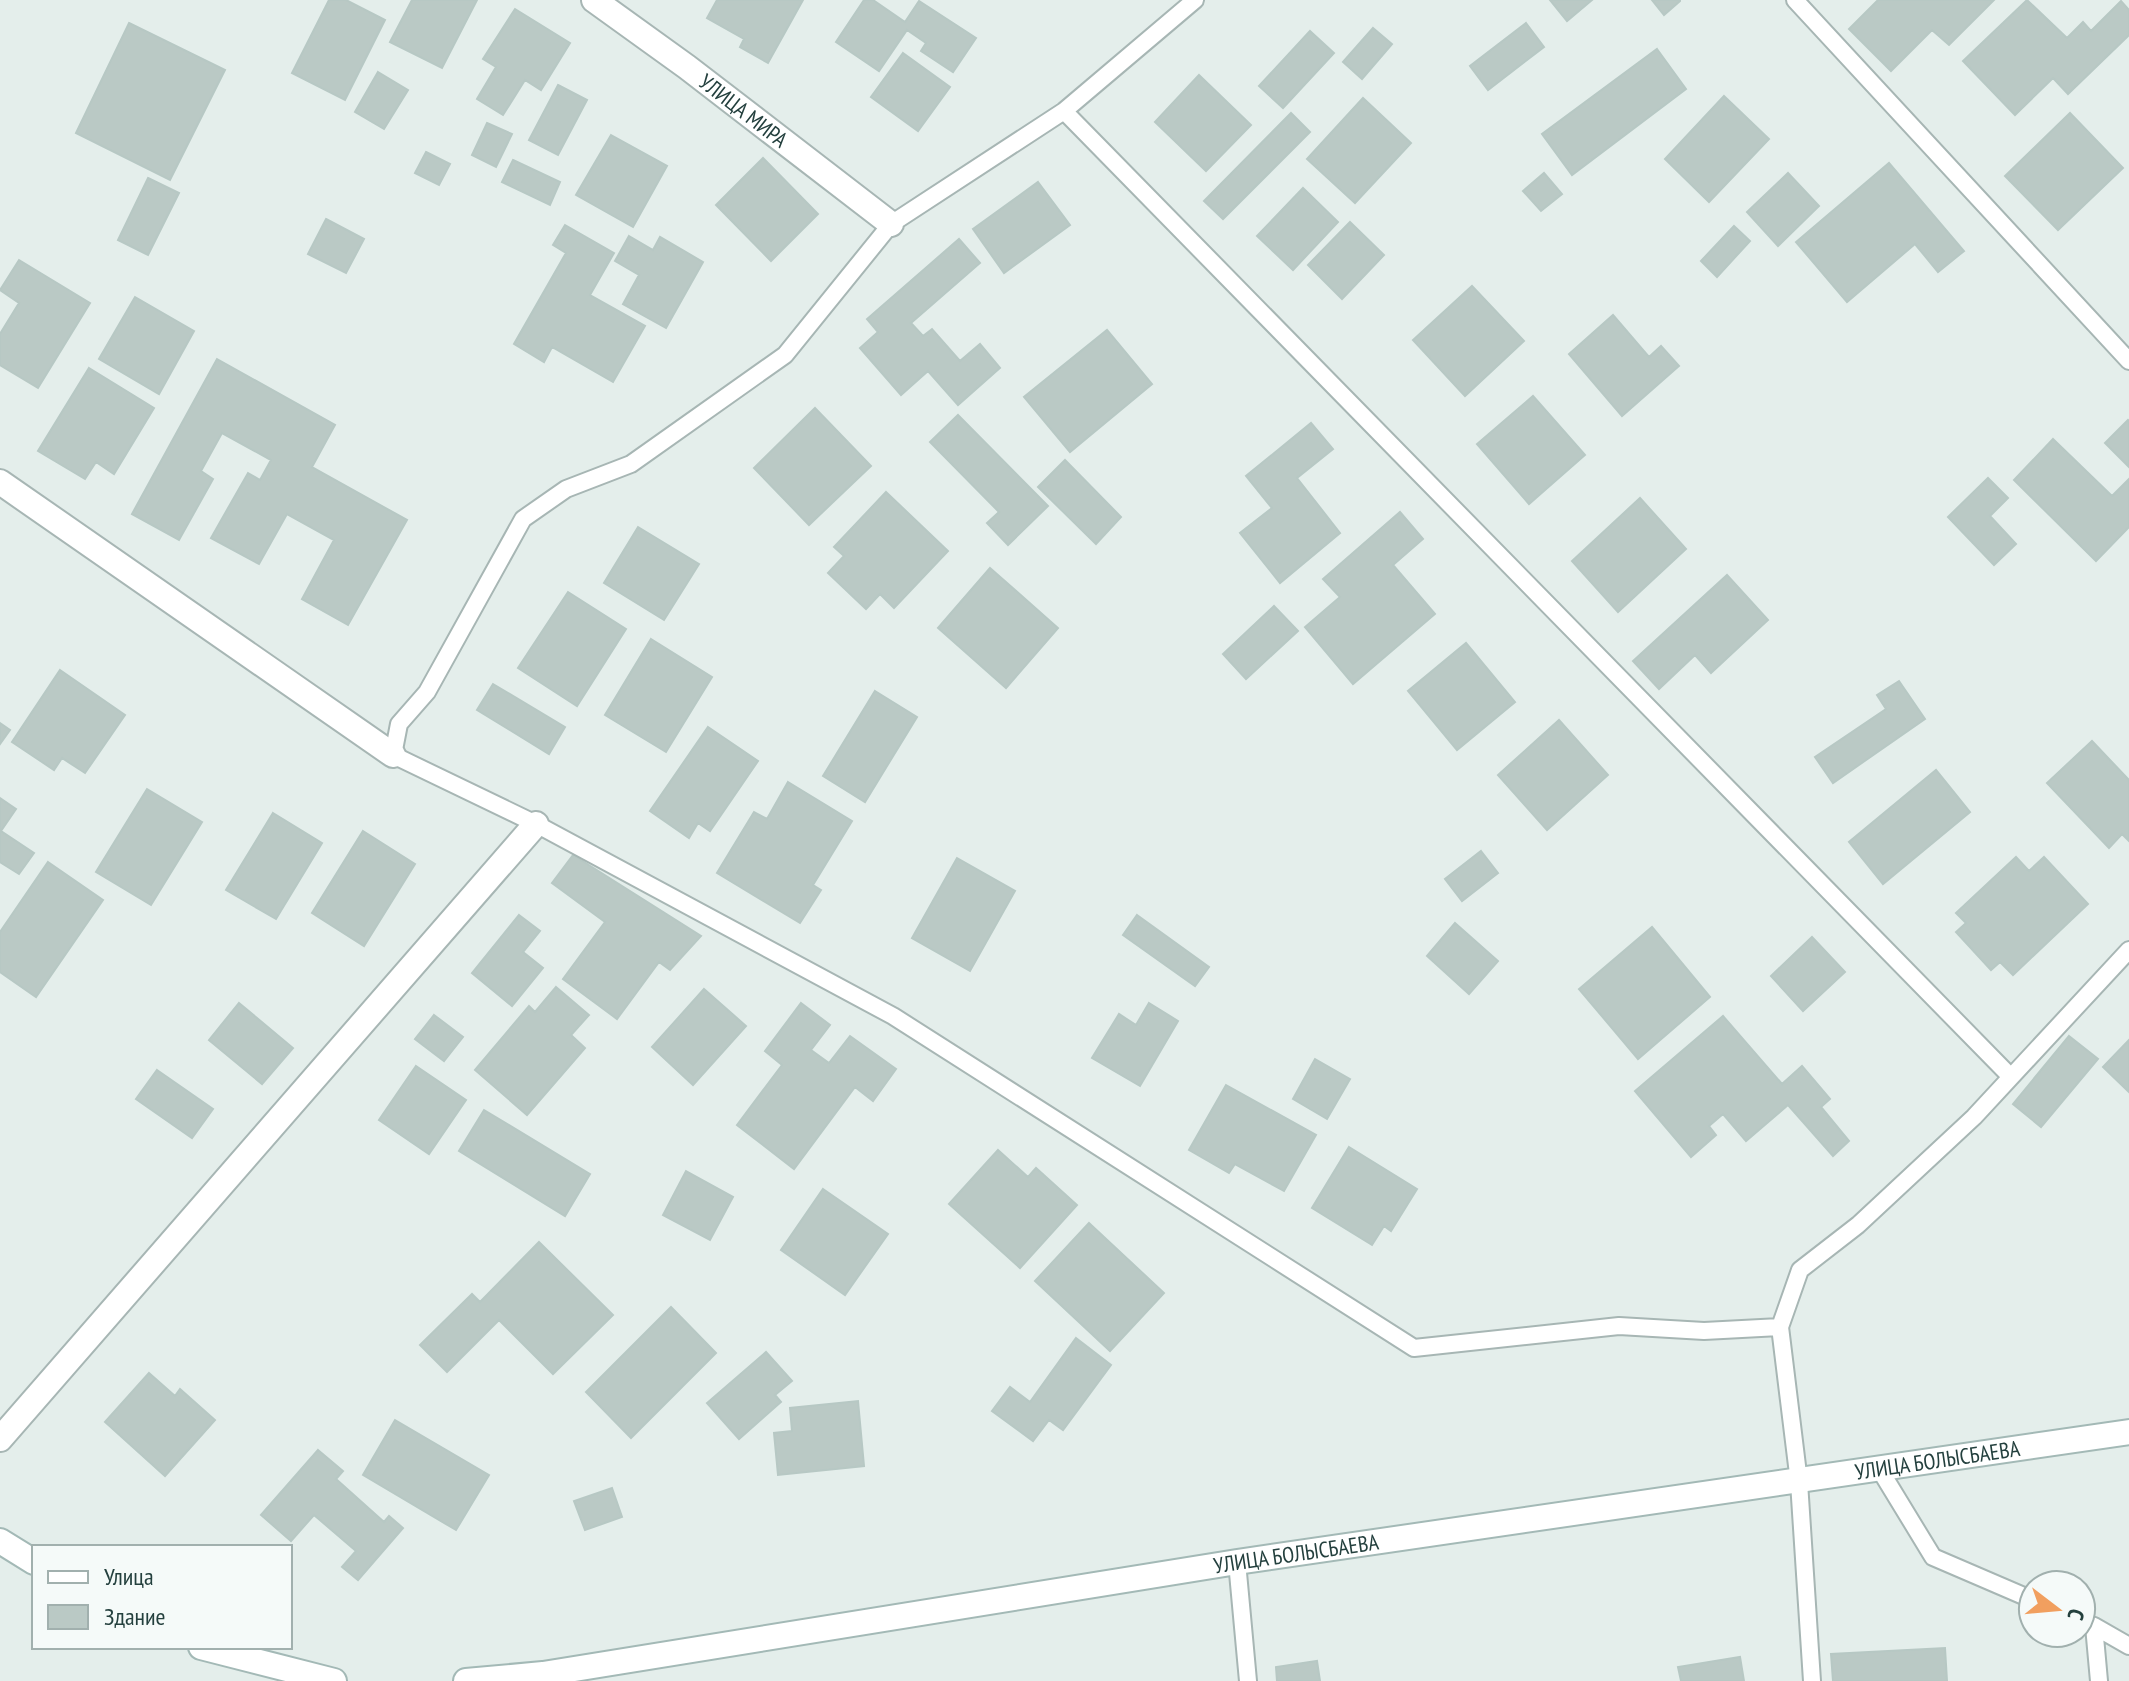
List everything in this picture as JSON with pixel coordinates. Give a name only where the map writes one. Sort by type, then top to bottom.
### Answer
[{"type":"street","name":"УЛИЦА МИРА","points":[[594,0],[687,67],[891,224]]},
{"type":"street","points":[[0,482],[393,755]]},
{"type":"street","points":[[0,1439],[536,824]]},
{"type":"street","name":"УЛИЦА БОЛЫСБАЕВА","points":[[466,1681],[543,1674],[1237,1562],[2129,1432]]},
{"type":"street","points":[[0,1541],[32,1561]]},
{"type":"street","points":[[209,1649],[334,1681]]},
{"type":"lane","points":[[1195,0],[1064,111],[891,224],[785,355],[631,464],[566,489],[523,519],[427,692],[399,724],[393,755],[536,824],[893,1016],[1414,1348],[1619,1326],[1704,1331],[1780,1327]]},
{"type":"lane","points":[[1795,0],[2129,361]]},
{"type":"lane","points":[[1064,111],[2011,1077]]},
{"type":"lane","points":[[1812,1681],[1799,1482],[1780,1327],[1800,1270],[1858,1225],[1974,1117],[2129,950]]},
{"type":"lane","points":[[1880,1470],[1933,1557],[2017,1593]]},
{"type":"lane","points":[[1237,1562],[1248,1681]]},
{"type":"lane","points":[[2097,1629],[2129,1646]]},
{"type":"lane","points":[[2093,1649],[2099,1681]]},
{"type":"building","points":[[329,0],[346,0],[385,20],[345,100],[292,73]]},
{"type":"building","points":[[412,0],[477,0],[442,68],[390,42]]},
{"type":"building","points":[[717,0],[803,0],[768,63],[740,47],[744,39],[707,18]]},
{"type":"building","points":[[864,0],[873,0],[905,22],[919,1],[976,38],[953,72],[921,51],[926,43],[907,30],[879,71],[836,42]]},
{"type":"building","points":[[1550,0],[1592,0],[1567,21]]},
{"type":"building","points":[[1652,0],[1680,0],[1680,1],[1664,15]]},
{"type":"building","points":[[1878,0],[1994,0],[1949,45],[1932,30],[1891,71],[1849,29]]},
{"type":"building","points":[[2027,0],[2067,38],[2083,22],[2091,31],[2121,1],[2129,10],[2129,35],[2068,94],[2053,78],[2015,115],[1963,61]]},
{"type":"building","points":[[515,9],[570,43],[541,90],[525,80],[503,115],[477,99],[496,67],[483,59]]},
{"type":"building","points":[[129,23],[225,70],[170,180],[76,133]]},
{"type":"building","points":[[1526,23],[1544,47],[1488,90],[1470,66]]},
{"type":"building","points":[[1373,28],[1392,44],[1362,79],[1343,62]]},
{"type":"building","points":[[1310,31],[1334,53],[1283,108],[1259,86]]},
{"type":"building","points":[[1657,49],[1686,89],[1572,175],[1542,134]]},
{"type":"building","points":[[903,53],[950,87],[918,131],[871,97]]},
{"type":"building","points":[[378,72],[408,90],[384,129],[355,112]]},
{"type":"building","points":[[1199,75],[1251,125],[1206,171],[1155,122]]},
{"type":"building","points":[[558,85],[587,100],[558,155],[529,140]]},
{"type":"building","points":[[1724,96],[1769,139],[1709,202],[1665,159]]},
{"type":"building","points":[[1363,98],[1411,143],[1355,203],[1307,159]]},
{"type":"building","points":[[1291,113],[1310,132],[1223,219],[1204,201]]},
{"type":"building","points":[[2070,113],[2123,168],[2058,230],[2005,176]]},
{"type":"building","points":[[487,123],[512,134],[496,167],[472,155]]},
{"type":"building","points":[[611,135],[667,166],[633,227],[576,195]]},
{"type":"building","points":[[426,152],[450,164],[439,185],[415,173]]},
{"type":"building","points":[[763,158],[818,214],[771,261],[716,205]]},
{"type":"building","points":[[513,160],[560,182],[550,205],[502,182]]},
{"type":"building","points":[[1889,163],[1964,251],[1938,272],[1915,244],[1847,302],[1796,242]]},
{"type":"building","points":[[1544,173],[1562,194],[1541,211],[1523,191]]},
{"type":"building","points":[[1788,173],[1819,206],[1778,246],[1747,212]]},
{"type":"building","points":[[148,178],[179,193],[148,255],[118,240]]},
{"type":"building","points":[[1038,182],[1070,225],[1004,273],[973,229]]},
{"type":"building","points":[[1303,188],[1338,222],[1293,270],[1257,236]]},
{"type":"building","points":[[326,219],[364,239],[346,273],[308,254]]},
{"type":"building","points":[[1350,222],[1384,255],[1342,299],[1308,265]]},
{"type":"building","points":[[565,225],[614,253],[590,295],[645,326],[613,382],[552,347],[544,362],[514,344],[566,253],[553,245]]},
{"type":"building","points":[[1734,226],[1750,241],[1717,277],[1701,261]]},
{"type":"building","points":[[629,236],[653,250],[660,237],[703,262],[666,328],[623,304],[639,275],[615,261]]},
{"type":"building","points":[[959,239],[980,263],[911,323],[923,336],[932,329],[960,361],[980,344],[1000,368],[958,405],[928,371],[901,395],[860,348],[878,332],[867,319]]},
{"type":"building","points":[[19,260],[90,303],[38,388],[0,365],[0,334],[19,303],[0,290]]},
{"type":"building","points":[[1472,286],[1524,341],[1465,396],[1413,340]]},
{"type":"building","points":[[135,297],[194,331],[159,394],[99,359]]},
{"type":"building","points":[[1613,315],[1649,357],[1661,346],[1679,366],[1622,416],[1569,354]]},
{"type":"building","points":[[1107,330],[1152,384],[1070,452],[1024,397]]},
{"type":"building","points":[[217,359],[335,425],[312,467],[407,520],[348,625],[302,599],[334,540],[287,514],[259,564],[211,538],[248,473],[260,480],[271,460],[222,433],[201,471],[213,479],[179,540],[132,514]]},
{"type":"building","points":[[89,368],[154,408],[114,474],[96,462],[85,479],[38,451]]},
{"type":"building","points":[[1533,396],[1585,455],[1529,504],[1477,444]]},
{"type":"building","points":[[815,408],[871,466],[809,525],[754,468]]},
{"type":"building","points":[[958,415],[1048,506],[1008,545],[987,523],[999,512],[930,442]]},
{"type":"building","points":[[2129,421],[2129,467],[2105,443]]},
{"type":"building","points":[[1311,423],[1333,449],[1297,478],[1340,533],[1280,583],[1240,533],[1272,508],[1246,476]]},
{"type":"building","points":[[2053,439],[2112,496],[2129,479],[2129,527],[2096,561],[2014,480]]},
{"type":"building","points":[[1065,460],[1121,517],[1096,544],[1038,487]]},
{"type":"building","points":[[1988,478],[2008,498],[1990,516],[2016,544],[1994,565],[1948,517]]},
{"type":"building","points":[[886,492],[948,551],[894,608],[880,594],[866,609],[828,573],[844,556],[834,547]]},
{"type":"building","points":[[1640,498],[1686,549],[1618,612],[1572,561]]},
{"type":"building","points":[[1400,512],[1423,539],[1393,565],[1435,614],[1353,684],[1305,627],[1340,597],[1323,579]]},
{"type":"building","points":[[638,527],[699,564],[664,620],[604,583]]},
{"type":"building","points":[[990,568],[1058,628],[1006,688],[938,628]]},
{"type":"building","points":[[1727,575],[1768,620],[1711,673],[1695,655],[1659,689],[1633,661]]},
{"type":"building","points":[[568,592],[626,629],[577,706],[518,668]]},
{"type":"building","points":[[1274,606],[1298,631],[1246,679],[1223,654]]},
{"type":"building","points":[[651,639],[712,677],[666,752],[605,715]]},
{"type":"building","points":[[1466,643],[1515,702],[1457,750],[1408,691]]},
{"type":"building","points":[[60,670],[125,715],[85,773],[62,758],[54,770],[12,742]]},
{"type":"building","points":[[1899,681],[1925,719],[1833,783],[1815,757],[1886,709],[1877,695]]},
{"type":"building","points":[[493,684],[565,727],[549,754],[477,710]]},
{"type":"building","points":[[875,691],[917,717],[865,802],[823,776]]},
{"type":"building","points":[[1559,720],[1608,775],[1547,830],[1498,775]]},
{"type":"building","points":[[0,723],[10,730],[0,744]]},
{"type":"building","points":[[708,727],[758,761],[710,831],[698,823],[689,838],[650,811]]},
{"type":"building","points":[[2092,741],[2129,780],[2129,841],[2122,834],[2109,848],[2047,783]]},
{"type":"building","points":[[1936,770],[1970,812],[1883,884],[1849,842]]},
{"type":"building","points":[[788,782],[852,821],[813,885],[821,890],[800,923],[717,873],[754,812],[767,819]]},
{"type":"building","points":[[147,789],[202,822],[151,905],[96,872]]},
{"type":"building","points":[[0,798],[16,809],[1,831],[34,853],[19,874],[0,862]]},
{"type":"building","points":[[273,813],[322,843],[276,919],[226,890]]},
{"type":"building","points":[[363,831],[415,864],[364,946],[312,913]]},
{"type":"building","points":[[1481,851],[1498,873],[1462,901],[1445,879]]},
{"type":"building","points":[[573,855],[701,936],[670,970],[659,962],[617,1019],[563,979],[605,922],[552,883]]},
{"type":"building","points":[[2016,857],[2029,871],[2044,857],[2088,904],[2013,975],[2000,962],[1991,970],[1956,932],[1966,923],[1956,913]]},
{"type":"building","points":[[957,858],[1015,891],[970,971],[912,938]]},
{"type":"building","points":[[48,862],[103,900],[36,997],[0,972],[0,932]]},
{"type":"building","points":[[519,915],[540,931],[523,952],[543,968],[512,1006],[472,973]]},
{"type":"building","points":[[1137,915],[1209,967],[1195,986],[1123,935]]},
{"type":"building","points":[[1455,923],[1498,961],[1469,994],[1427,956]]},
{"type":"building","points":[[1652,927],[1710,997],[1638,1059],[1579,989]]},
{"type":"building","points":[[1812,937],[1845,972],[1803,1011],[1771,976]]},
{"type":"building","points":[[556,987],[589,1015],[571,1035],[585,1048],[527,1115],[475,1070],[529,1006],[535,1012]]},
{"type":"building","points":[[704,989],[746,1026],[693,1085],[652,1047]]},
{"type":"building","points":[[239,1003],[293,1048],[262,1084],[209,1040]]},
{"type":"building","points":[[801,1003],[830,1025],[811,1050],[829,1063],[850,1036],[896,1069],[873,1101],[855,1087],[794,1169],[737,1125],[782,1065],[765,1051]]},
{"type":"building","points":[[1149,1003],[1178,1021],[1140,1086],[1092,1058],[1119,1014],[1136,1025]]},
{"type":"building","points":[[434,1015],[463,1037],[444,1061],[415,1039]]},
{"type":"building","points":[[1723,1016],[1782,1084],[1802,1066],[1830,1099],[1821,1107],[1849,1141],[1833,1156],[1788,1105],[1746,1141],[1723,1114],[1709,1126],[1716,1135],[1691,1157],[1635,1091]]},
{"type":"building","points":[[2069,1036],[2098,1059],[2041,1127],[2013,1104]]},
{"type":"building","points":[[2129,1040],[2129,1092],[2103,1067]]},
{"type":"building","points":[[1315,1059],[1350,1079],[1327,1119],[1293,1099]]},
{"type":"building","points":[[416,1066],[466,1100],[429,1154],[379,1120]]},
{"type":"building","points":[[157,1070],[213,1109],[192,1138],[136,1099]]},
{"type":"building","points":[[1226,1085],[1316,1135],[1284,1191],[1235,1164],[1229,1173],[1189,1150]]},
{"type":"building","points":[[484,1110],[590,1174],[565,1216],[459,1151]]},
{"type":"building","points":[[1349,1147],[1417,1189],[1391,1231],[1384,1226],[1372,1245],[1312,1208]]},
{"type":"building","points":[[998,1150],[1028,1177],[1036,1168],[1077,1205],[1020,1268],[949,1204]]},
{"type":"building","points":[[686,1171],[733,1197],[710,1240],[663,1215]]},
{"type":"building","points":[[823,1189],[888,1234],[845,1295],[781,1250]]},
{"type":"building","points":[[1089,1223],[1164,1293],[1110,1351],[1035,1281]]},
{"type":"building","points":[[539,1242],[613,1315],[553,1374],[499,1320],[447,1372],[420,1345],[472,1294],[480,1302]]},
{"type":"building","points":[[671,1307],[716,1353],[631,1438],[586,1392]]},
{"type":"building","points":[[1076,1338],[1111,1365],[1063,1430],[1049,1420],[1033,1441],[992,1411],[1010,1387],[1030,1402]]},
{"type":"building","points":[[766,1352],[792,1381],[775,1395],[781,1402],[739,1439],[707,1403]]},
{"type":"building","points":[[149,1373],[175,1396],[180,1389],[215,1420],[165,1476],[105,1422]]},
{"type":"building","points":[[858,1401],[864,1466],[778,1475],[774,1433],[792,1431],[790,1408]]},
{"type":"building","points":[[395,1420],[489,1475],[456,1530],[363,1475]]},
{"type":"building","points":[[318,1450],[343,1471],[336,1479],[384,1522],[389,1516],[403,1528],[358,1580],[342,1567],[356,1551],[314,1515],[291,1541],[261,1515]]},
{"type":"building","points":[[612,1488],[622,1517],[585,1530],[574,1501]]},
{"type":"building","points":[[1945,1648],[1947,1681],[1833,1681],[1831,1654]]},
{"type":"building","points":[[1740,1657],[1744,1681],[1681,1681],[1678,1667]]},
{"type":"building","points":[[1317,1661],[1320,1681],[1277,1681],[1276,1667]]}]
